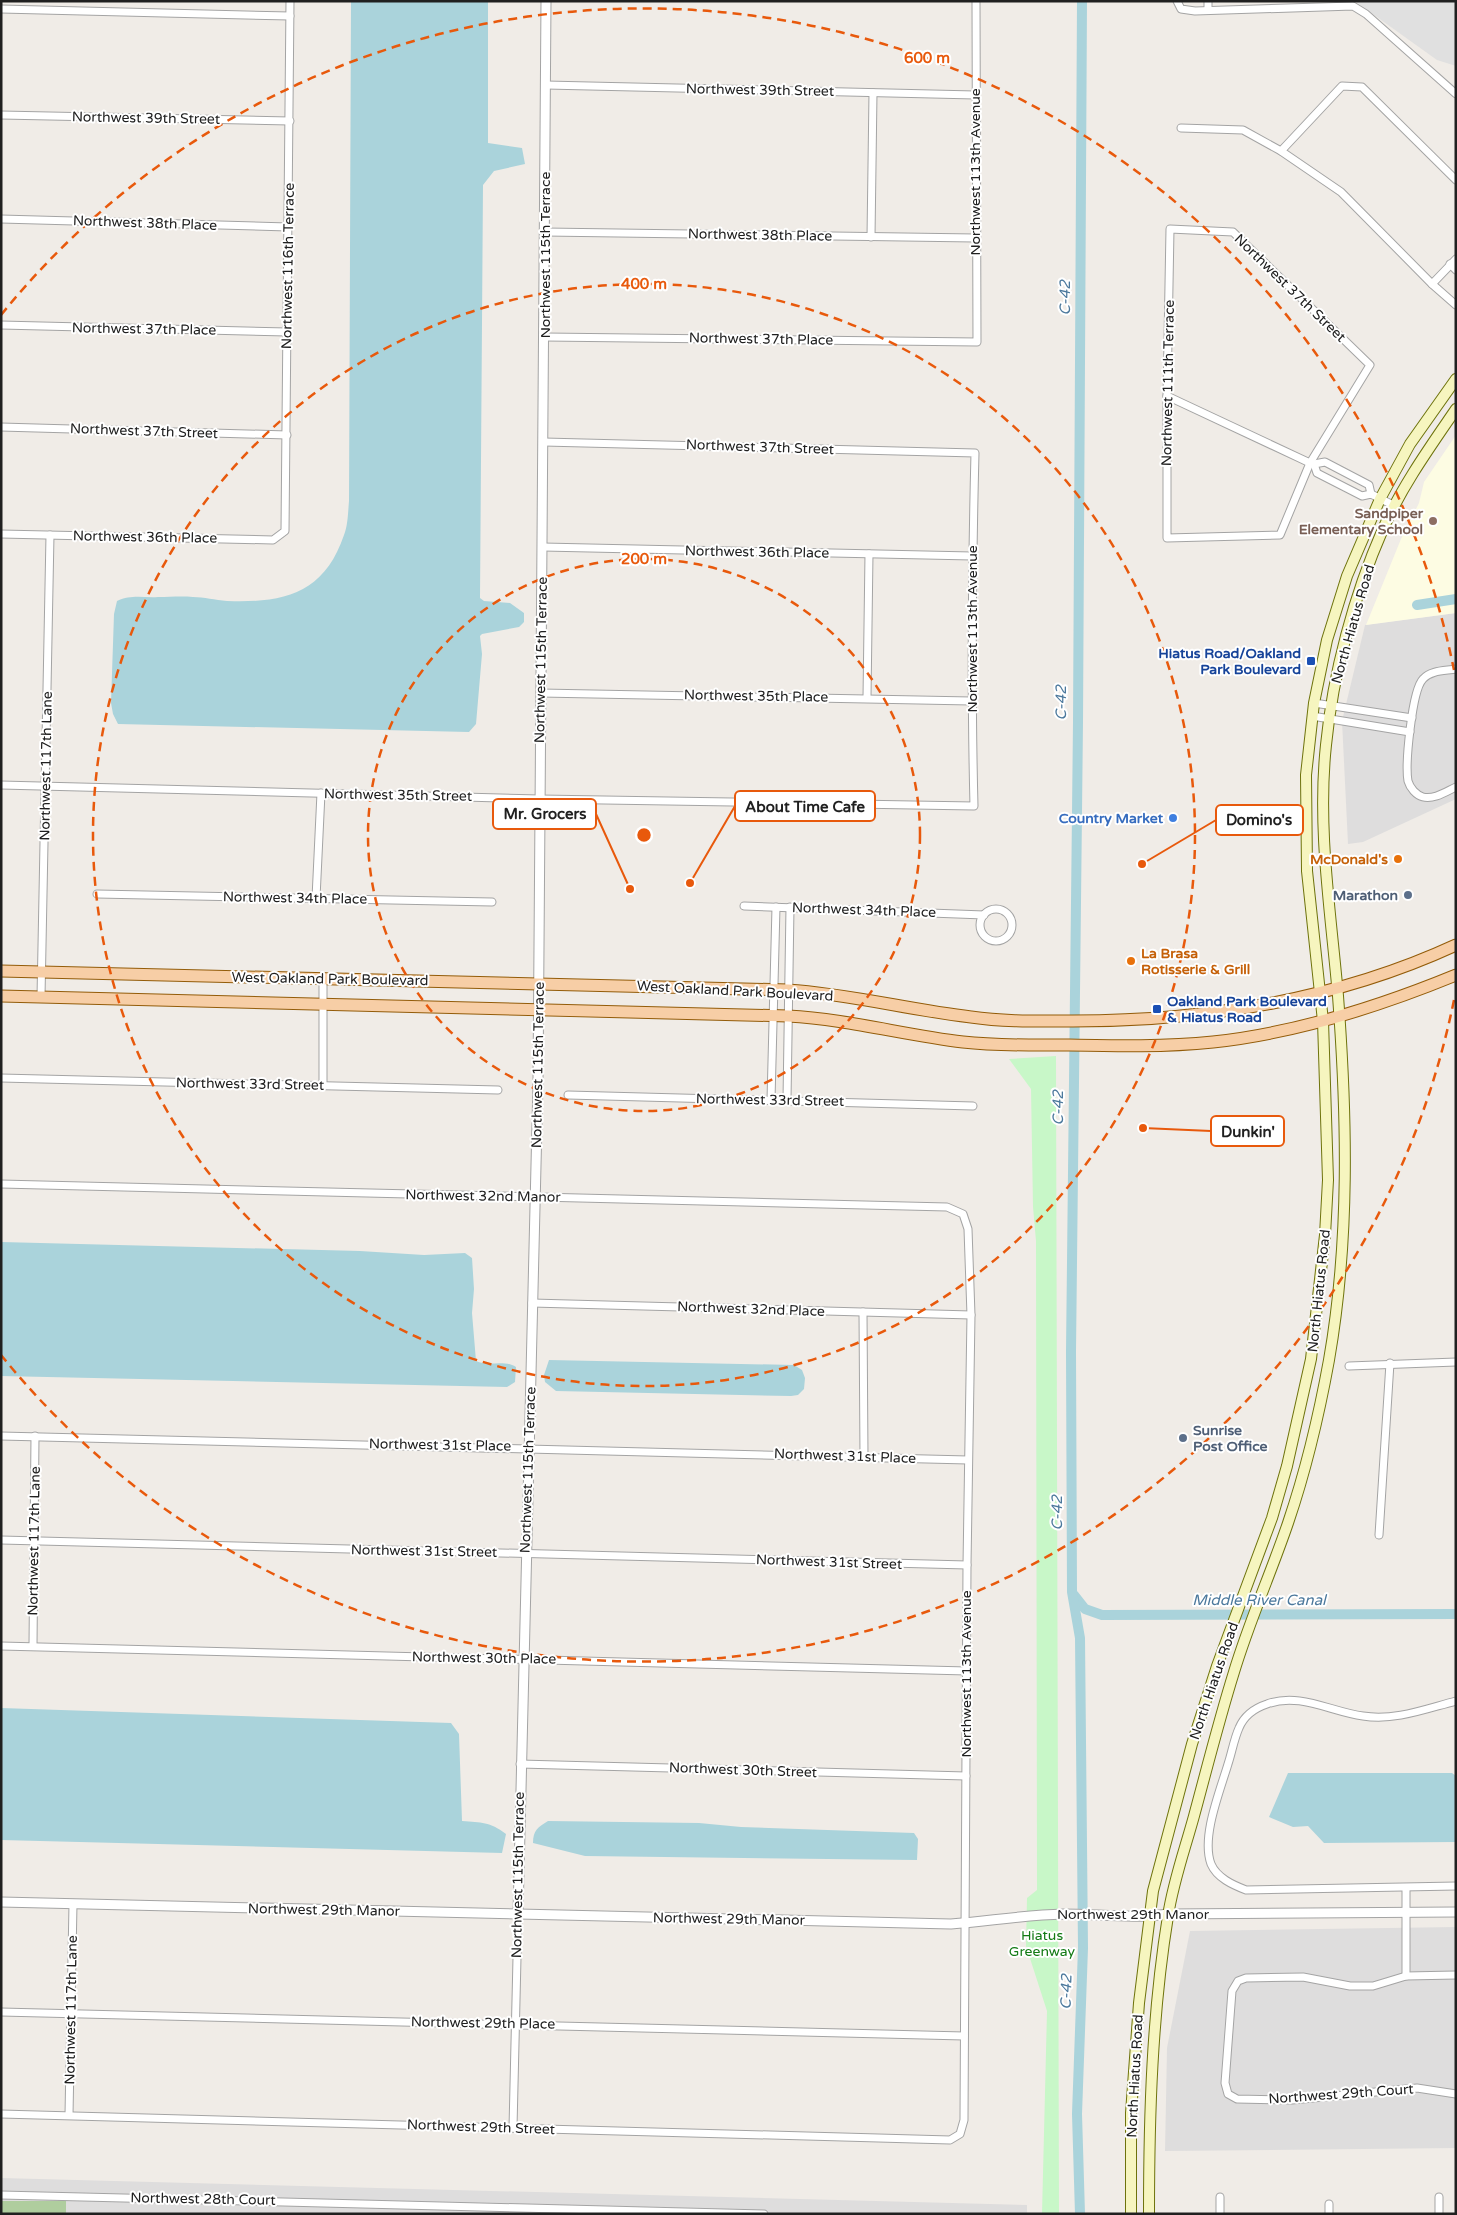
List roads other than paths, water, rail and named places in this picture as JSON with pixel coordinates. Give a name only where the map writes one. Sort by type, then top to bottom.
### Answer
[{"type":"main road","name":"North Hiatus Road","points":[[1131,2214],[1131,2113],[1139,2003],[1153,1891],[1192,1744],[1228,1636],[1272,1518],[1287,1466],[1311,1359],[1325,1235],[1328,1180],[1323,1021],[1307,871],[1306,776],[1314,703],[1327,640],[1347,576],[1376,497],[1410,444],[1456,379]]},
{"type":"main road","name":"North Hiatus Road","points":[[1149,2214],[1149,2122],[1156,2005],[1168,1914],[1234,1671],[1304,1470],[1330,1351],[1344,1214],[1344,1098],[1337,989],[1325,873],[1323,778],[1331,706],[1346,639],[1362,587],[1383,530],[1425,454],[1456,409]]},
{"type":"main road","name":"West Oakland Park Boulevard","points":[[1,971],[788,990],[837,995],[973,1018],[1041,1021],[1111,1021],[1202,1016],[1261,1007],[1337,989],[1414,963],[1456,945]]},
{"type":"main road","name":"West Oakland Park Boulevard","points":[[1,996],[773,1015],[842,1020],[963,1042],[1154,1046],[1214,1041],[1268,1033],[1323,1021],[1422,989],[1456,975]]},
{"type":"street","name":"Northwest 116th Terrace","points":[[285,531],[290,1]]},
{"type":"street","name":"Northwest 115th Terrace","points":[[513,2128],[539,1009],[546,1]]},
{"type":"street","name":"Northwest 113th Avenue","points":[[976,1],[976,342]]},
{"type":"street","points":[[1177,1],[1181,9],[1208,10],[1353,6],[1366,14],[1456,94]]},
{"type":"street","points":[[1208,1],[1208,10]]},
{"type":"street","points":[[1,9],[290,16]]},
{"type":"street","name":"Northwest 39th Street","points":[[546,85],[975,95]]},
{"type":"street","points":[[1282,151],[1342,86],[1362,87],[1456,180]]},
{"type":"street","points":[[872,236],[873,93]]},
{"type":"street","name":"Northwest 39th Street","points":[[1,115],[290,122]]},
{"type":"street","points":[[1181,128],[1243,130],[1282,151],[1341,192],[1432,284],[1456,305]]},
{"type":"street","name":"Northwest 38th Place","points":[[1,219],[288,227]]},
{"type":"street","name":"Northwest 37th Street","points":[[1170,229],[1233,232],[1370,365],[1312,464]]},
{"type":"street","name":"Northwest 111th Terrace","points":[[1170,229],[1167,538],[1280,535],[1312,464]]},
{"type":"street","name":"Northwest 38th Place","points":[[545,232],[976,238]]},
{"type":"street","points":[[1432,284],[1454,264]]},
{"type":"street","name":"Northwest 37th Place","points":[[1,325],[287,332]]},
{"type":"street","name":"Northwest 37th Place","points":[[545,337],[976,342]]},
{"type":"street","points":[[1167,396],[1312,464],[1325,462],[1369,485],[1376,497]]},
{"type":"street","name":"Northwest 37th Street","points":[[1,427],[287,435]]},
{"type":"street","name":"Northwest 37th Street","points":[[544,442],[976,453]]},
{"type":"street","name":"Northwest 113th Avenue","points":[[974,806],[972,556],[976,453]]},
{"type":"street","points":[[1312,464],[1317,473],[1362,496],[1376,497],[1395,506]]},
{"type":"street","name":"Northwest 36th Place","points":[[1,534],[273,540],[285,531]]},
{"type":"street","name":"Northwest 117th Lane","points":[[41,997],[50,535]]},
{"type":"street","name":"Northwest 36th Place","points":[[543,547],[972,556]]},
{"type":"street","points":[[867,697],[869,554]]},
{"type":"street","points":[[1456,670],[1426,676],[1419,685],[1410,732],[1408,779],[1412,789],[1423,797],[1434,797],[1456,787]]},
{"type":"street","name":"Northwest 35th Place","points":[[540,693],[972,700]]},
{"type":"street","points":[[1314,703],[1412,718]]},
{"type":"street","points":[[1312,716],[1410,732]]},
{"type":"street","name":"Northwest 35th Street","points":[[1,785],[540,799],[974,806]]},
{"type":"street","points":[[316,898],[320,793]]},
{"type":"street","name":"Northwest 34th Place","points":[[97,894],[492,902]]},
{"type":"street","name":"Northwest 34th Place","points":[[744,906],[984,915]]},
{"type":"street","points":[[772,1100],[776,907]]},
{"type":"street","points":[[787,1100],[790,907]]},
{"type":"street","points":[[991,910],[1005,912],[1012,924],[1009,934],[1001,940],[991,940],[983,934],[980,924],[984,915],[991,910]]},
{"type":"street","points":[[323,979],[323,1085]]},
{"type":"street","name":"Northwest 33rd Street","points":[[1,1078],[498,1090]]},
{"type":"street","name":"Northwest 33rd Street","points":[[568,1095],[973,1106]]},
{"type":"street","name":"Northwest 32nd Manor","points":[[1,1184],[948,1207],[964,1214]]},
{"type":"street","name":"Northwest 113th Avenue","points":[[960,2134],[964,2120],[966,1671],[971,1315],[968,1229],[964,1214]]},
{"type":"street","name":"Northwest 32nd Place","points":[[532,1303],[971,1315]]},
{"type":"street","points":[[863,1312],[864,1457]]},
{"type":"street","points":[[1349,1366],[1456,1362]]},
{"type":"street","points":[[1379,1535],[1390,1363]]},
{"type":"street","name":"Northwest 31st Place","points":[[1,1436],[530,1447],[968,1460]]},
{"type":"street","name":"Northwest 117th Lane","points":[[32,1646],[35,1436]]},
{"type":"street","name":"Northwest 31st Street","points":[[1,1540],[967,1565]]},
{"type":"street","name":"Northwest 30th Place","points":[[1,1646],[966,1671]]},
{"type":"street","points":[[1456,1701],[1396,1717],[1363,1716],[1307,1701],[1283,1700],[1266,1704],[1248,1714],[1239,1727],[1212,1819],[1208,1842],[1211,1864],[1228,1884],[1246,1890],[1456,1886]]},
{"type":"street","name":"Northwest 30th Street","points":[[520,1764],[966,1776]]},
{"type":"street","points":[[1406,1888],[1406,1976],[1456,1975]]},
{"type":"street","name":"Northwest 29th Manor","points":[[1,1902],[951,1924],[1000,1918],[1064,1914],[1149,1917],[1168,1914],[1456,1912]]},
{"type":"street","name":"Northwest 117th Lane","points":[[69,2116],[73,1904]]},
{"type":"street","name":"Northwest 29th Court","points":[[1406,1976],[1372,1986],[1350,1986],[1303,1978],[1246,1978],[1238,1981],[1232,1991],[1225,2083],[1228,2094],[1237,2099],[1292,2100],[1418,2088],[1456,2094]]},
{"type":"street","name":"Northwest 29th Place","points":[[1,2012],[515,2023],[964,2036]]},
{"type":"street","name":"Northwest 29th Street","points":[[1,2114],[950,2140],[960,2134]]},
{"type":"street","name":"Northwest 28th Court","points":[[1,2195],[764,2214]]},
{"type":"street","points":[[1220,2197],[1220,2214]]},
{"type":"street","points":[[1439,2197],[1439,2214]]},
{"type":"street","points":[[1329,2204],[1329,2214]]},
{"type":"water","points":[[351,1],[488,1],[488,143],[522,148],[525,164],[494,171],[483,185],[480,598],[484,601],[510,603],[524,613],[524,622],[519,627],[480,636],[482,654],[476,724],[469,732],[118,724],[113,714],[111,703],[114,614],[117,601],[138,597],[201,597],[227,601],[248,601],[284,597],[299,591],[313,582],[325,570],[336,555],[345,531],[349,501]]},
{"type":"water","points":[[1,1242],[360,1251],[424,1255],[465,1253],[472,1258],[474,1289],[472,1313],[476,1361],[516,1367],[515,1382],[507,1387],[1,1376]]},
{"type":"water","points":[[549,1360],[794,1365],[802,1370],[805,1378],[804,1389],[798,1395],[791,1396],[556,1391],[545,1382],[544,1375]]},
{"type":"water","points":[[1,1708],[451,1723],[459,1734],[462,1821],[490,1825],[506,1834],[502,1853],[1,1840]]},
{"type":"water","points":[[1288,1773],[1452,1773],[1456,1776],[1456,1842],[1324,1843],[1308,1826],[1293,1827],[1269,1817]]},
{"type":"water","points":[[548,1821],[699,1823],[741,1827],[914,1833],[918,1839],[917,1860],[585,1856],[533,1843],[537,1829]]},
{"type":"waterway","name":"C-42","points":[[1080,2214],[1077,2114],[1083,1948],[1080,1638],[1072,1592],[1071,1352],[1078,722],[1082,1]]},
{"type":"waterway","points":[[1417,605],[1456,599]]},
{"type":"waterway","name":"Middle River Canal","points":[[1074,1595],[1085,1609],[1102,1615],[1456,1614]]},
{"type":"place","name":"Sandpiper Elementary School","points":[[1433,521]]},
{"type":"place","name":"Hiatus Road/Oakland Park Boulevard","points":[[1311,661]]},
{"type":"place","name":"Country Market","points":[[1173,818]]},
{"type":"place","name":"McDonald's","points":[[1398,859]]},
{"type":"place","name":"Domino's","points":[[1142,864]]},
{"type":"place","name":"About Time Cafe","points":[[690,883]]},
{"type":"place","name":"Mr. Grocers","points":[[630,889]]},
{"type":"place","name":"Marathon","points":[[1408,895]]},
{"type":"place","name":"La Brasa Rotisserie & Grill","points":[[1131,961]]},
{"type":"place","name":"Oakland Park Boulevard & Hiatus Road","points":[[1157,1009]]},
{"type":"place","name":"Dunkin'","points":[[1143,1128]]},
{"type":"place","name":"Sunrise Post Office","points":[[1183,1438]]},
{"type":"park label","name":"Hiatus Greenway","points":[[1042,1944]]}]
